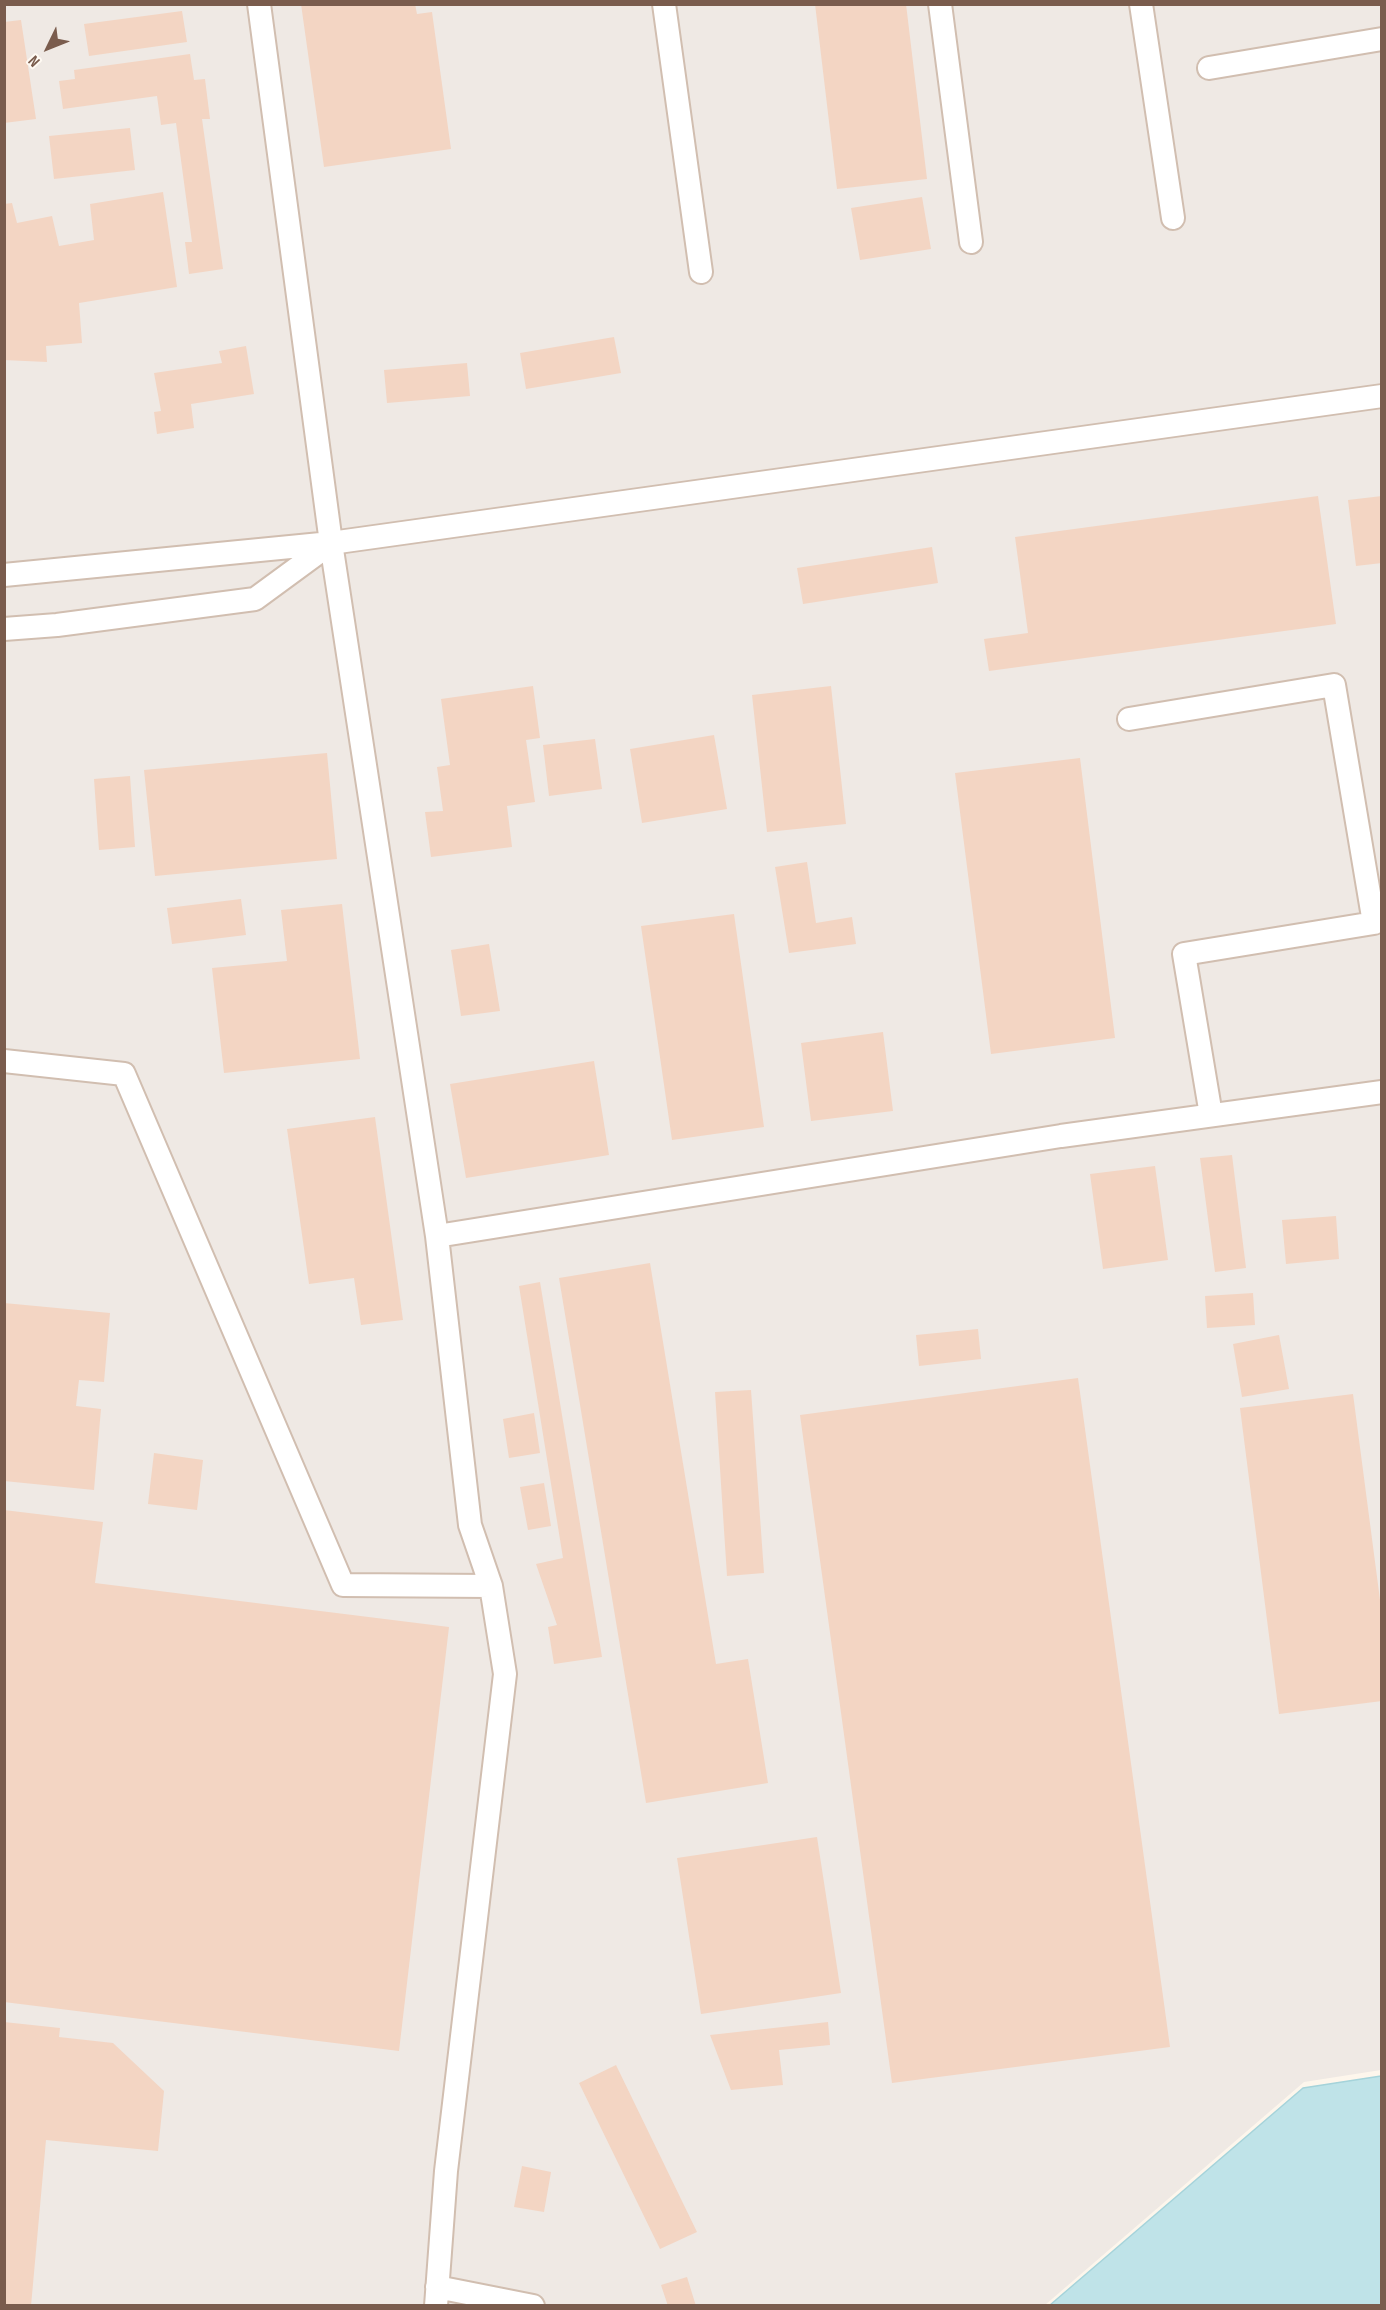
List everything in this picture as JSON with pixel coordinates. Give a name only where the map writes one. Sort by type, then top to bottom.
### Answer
[{"type":"lane","points":[[259,4],[332,543],[437,1236],[470,1524],[491,1586],[506,1674],[446,2171],[437,2296],[533,2306]]},
{"type":"lane","points":[[664,4],[701,272]]},
{"type":"lane","points":[[940,4],[972,242]]},
{"type":"lane","points":[[1141,4],[1173,218]]},
{"type":"lane","points":[[1209,68],[1382,39]]},
{"type":"lane","points":[[4,575],[332,543],[1382,396]]},
{"type":"lane","points":[[4,629],[57,625],[255,599],[332,543]]},
{"type":"lane","points":[[1129,719],[1334,685],[1374,923],[1184,954],[1211,1115]]},
{"type":"lane","points":[[4,1061],[124,1074],[343,1585],[491,1586]]},
{"type":"lane","points":[[437,1236],[1061,1136],[1382,1092]]},
{"type":"shaded area","points":[[5,5],[1381,5],[1381,2070],[1304,2082],[1045,2305],[5,2306]]},
{"type":"water","points":[[1381,2076],[1381,2305],[1050,2305],[1303,2088]]},
{"type":"building","points":[[301,4],[415,4],[417,14],[432,12],[451,149],[324,167]]},
{"type":"building","points":[[815,4],[906,4],[927,179],[837,189]]},
{"type":"building","points":[[182,11],[187,42],[89,56],[84,24]]},
{"type":"building","points":[[21,20],[36,119],[4,123],[4,22]]},
{"type":"building","points":[[190,54],[194,80],[205,79],[210,119],[202,119],[223,269],[189,274],[185,242],[192,242],[176,123],[161,125],[157,96],[63,109],[59,81],[75,79],[74,70]]},
{"type":"building","points":[[130,128],[135,170],[54,179],[49,136]]},
{"type":"building","points":[[163,192],[177,287],[79,303],[82,343],[46,346],[47,362],[4,360],[4,204],[12,203],[17,223],[52,216],[59,246],[94,240],[90,204]]},
{"type":"building","points":[[922,197],[931,249],[860,260],[851,208]]},
{"type":"building","points":[[614,337],[621,373],[526,389],[520,353]]},
{"type":"building","points":[[246,346],[254,394],[191,404],[194,428],[157,434],[154,412],[161,411],[154,373],[222,363],[219,351]]},
{"type":"building","points":[[467,363],[470,396],[387,403],[384,370]]},
{"type":"building","points":[[1318,496],[1336,624],[989,671],[984,639],[1028,633],[1015,537]]},
{"type":"building","points":[[1382,496],[1382,563],[1356,566],[1348,500]]},
{"type":"building","points":[[932,547],[938,583],[803,604],[797,568]]},
{"type":"building","points":[[533,686],[540,738],[526,740],[535,802],[507,806],[512,847],[431,857],[425,812],[443,811],[437,767],[450,765],[441,699]]},
{"type":"building","points":[[831,686],[846,824],[767,832],[752,695]]},
{"type":"building","points":[[714,735],[727,809],[642,823],[630,749]]},
{"type":"building","points":[[595,739],[602,789],[549,796],[543,745]]},
{"type":"building","points":[[327,753],[337,859],[155,876],[144,770]]},
{"type":"building","points":[[1080,758],[1115,1038],[991,1054],[955,773]]},
{"type":"building","points":[[130,776],[135,847],[99,850],[94,779]]},
{"type":"building","points":[[807,862],[816,923],[852,917],[856,944],[789,953],[775,867]]},
{"type":"building","points":[[241,899],[246,935],[172,944],[167,908]]},
{"type":"building","points":[[342,904],[360,1059],[224,1073],[212,968],[287,961],[281,910]]},
{"type":"building","points":[[734,914],[764,1127],[672,1140],[641,926]]},
{"type":"building","points":[[489,944],[500,1011],[461,1016],[451,950]]},
{"type":"building","points":[[883,1032],[893,1111],[811,1121],[801,1043]]},
{"type":"building","points":[[594,1061],[609,1155],[466,1178],[450,1084]]},
{"type":"building","points":[[375,1117],[403,1320],[361,1325],[354,1278],[309,1284],[287,1129]]},
{"type":"building","points":[[1232,1155],[1246,1268],[1215,1272],[1200,1158]]},
{"type":"building","points":[[1155,1166],[1168,1260],[1103,1269],[1090,1174]]},
{"type":"building","points":[[1336,1216],[1339,1259],[1286,1264],[1282,1220]]},
{"type":"building","points":[[650,1263],[716,1664],[748,1659],[768,1783],[646,1803],[559,1278]]},
{"type":"building","points":[[540,1282],[602,1657],[554,1664],[548,1627],[557,1625],[536,1564],[563,1558],[519,1286]]},
{"type":"building","points":[[1253,1293],[1255,1325],[1207,1328],[1205,1296]]},
{"type":"building","points":[[4,1303],[110,1313],[104,1382],[79,1380],[76,1406],[101,1409],[94,1490],[4,1481]]},
{"type":"building","points":[[978,1329],[981,1359],[919,1366],[916,1335]]},
{"type":"building","points":[[1279,1335],[1289,1389],[1242,1397],[1233,1344]]},
{"type":"building","points":[[1078,1378],[1170,2047],[892,2083],[800,1415]]},
{"type":"building","points":[[751,1390],[764,1573],[727,1576],[715,1392]]},
{"type":"building","points":[[1353,1394],[1382,1615],[1382,1701],[1279,1714],[1240,1408]]},
{"type":"building","points":[[534,1413],[540,1453],[509,1458],[503,1419]]},
{"type":"building","points":[[154,1453],[203,1460],[197,1510],[148,1504]]},
{"type":"building","points":[[544,1483],[551,1526],[528,1530],[520,1487]]},
{"type":"building","points":[[4,1510],[103,1522],[95,1583],[449,1627],[399,2051],[4,2002]]},
{"type":"building","points":[[817,1837],[841,1993],[701,2014],[677,1858]]},
{"type":"building","points":[[4,2022],[60,2028],[59,2037],[113,2043],[164,2091],[158,2151],[46,2140],[31,2306],[4,2306]]},
{"type":"building","points":[[828,2022],[830,2045],[779,2050],[783,2085],[731,2090],[710,2035]]},
{"type":"building","points":[[616,2065],[697,2232],[660,2249],[579,2083]]},
{"type":"building","points":[[522,2166],[551,2172],[544,2212],[514,2207]]},
{"type":"building","points":[[687,2277],[696,2306],[668,2306],[661,2285]]}]
